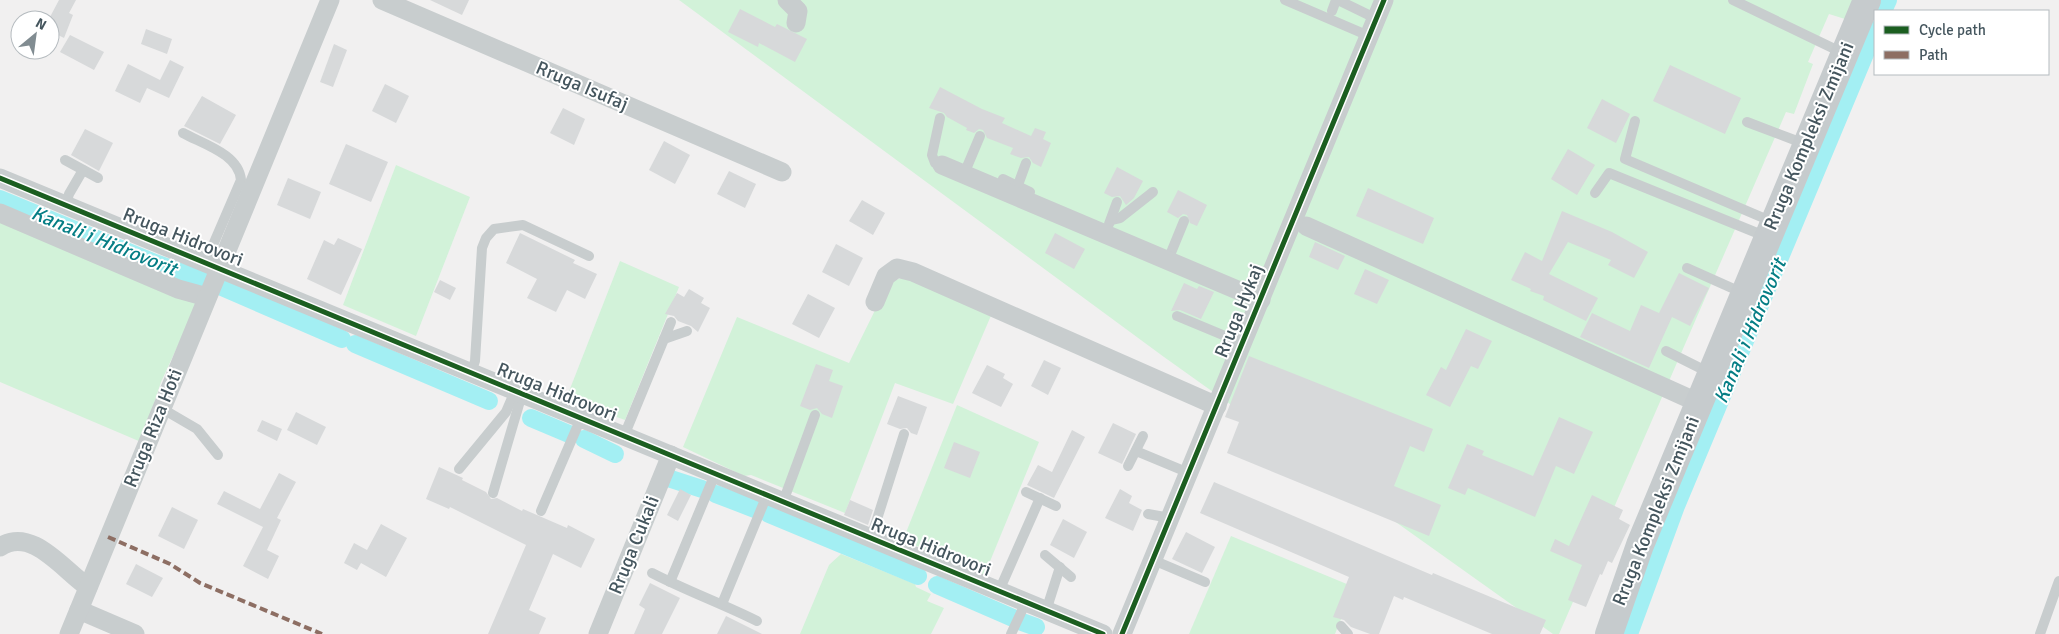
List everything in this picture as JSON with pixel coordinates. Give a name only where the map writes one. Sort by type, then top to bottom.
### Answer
[{"type":"main road","name":"Rruga Kompleksi Zmijani","points":[[1609,634],[1640,545],[1867,0]]},
{"type":"street","points":[[219,268],[330,0]]},
{"type":"street","name":"Rruga Isufaj","points":[[382,0],[782,172]]},
{"type":"street","points":[[786,0],[798,11],[796,23]]},
{"type":"street","name":"Rruga Hykaj","points":[[1122,634],[1384,0]]},
{"type":"street","points":[[942,165],[964,174],[1021,191],[1108,227],[1168,260],[1260,300]]},
{"type":"street","name":"Rruga Hidrovori","points":[[0,178],[1102,634]]},
{"type":"street","points":[[0,213],[178,289],[206,297]]},
{"type":"street","points":[[1306,226],[1699,403]]},
{"type":"street","name":"Rruga Riza Hoti","points":[[69,634],[219,268]]},
{"type":"street","points":[[875,302],[886,276],[897,268],[913,272],[1217,406]]},
{"type":"street","name":"Rruga Cukali","points":[[598,634],[671,455]]},
{"type":"street","points":[[0,547],[19,540],[34,544],[88,587]]},
{"type":"street","points":[[79,610],[135,634]]},
{"type":"lane","points":[[1285,0],[1369,36]]},
{"type":"lane","points":[[1332,11],[1337,0],[1376,19]]},
{"type":"lane","points":[[1733,0],[1843,54]]},
{"type":"lane","points":[[940,118],[932,155],[935,163],[942,165]]},
{"type":"lane","points":[[1635,121],[1625,159],[1770,230]]},
{"type":"lane","points":[[1747,122],[1806,144]]},
{"type":"lane","points":[[182,133],[232,159],[240,171],[241,180],[213,245],[219,268]]},
{"type":"lane","points":[[964,174],[980,136]]},
{"type":"lane","points":[[65,160],[98,178]]},
{"type":"lane","points":[[1003,179],[1021,191],[1026,163]]},
{"type":"lane","points":[[66,205],[69,194],[83,170]]},
{"type":"lane","points":[[1595,193],[1609,173],[1770,230]]},
{"type":"lane","points":[[1108,227],[1153,192]]},
{"type":"lane","points":[[1108,227],[1117,202]]},
{"type":"lane","points":[[1168,260],[1184,221]]},
{"type":"lane","points":[[471,373],[475,361],[482,248],[486,238],[494,229],[523,226],[589,256]]},
{"type":"lane","points":[[1687,268],[1744,293]]},
{"type":"lane","points":[[1177,316],[1242,343]]},
{"type":"lane","points":[[624,436],[671,322]]},
{"type":"lane","points":[[664,339],[687,331]]},
{"type":"lane","points":[[1666,350],[1711,373]]},
{"type":"lane","points":[[460,468],[506,412],[518,392]]},
{"type":"lane","points":[[493,493],[518,392]]},
{"type":"lane","points":[[161,408],[197,430],[218,454]]},
{"type":"lane","points":[[722,604],[815,415]]},
{"type":"lane","points":[[541,510],[581,418]]},
{"type":"lane","points":[[871,538],[904,434]]},
{"type":"lane","points":[[1128,466],[1143,436]]},
{"type":"lane","points":[[1136,451],[1189,473]]},
{"type":"lane","points":[[670,582],[715,474]]},
{"type":"lane","points":[[1026,492],[1056,506]]},
{"type":"lane","points":[[998,591],[1040,498]]},
{"type":"lane","points":[[1148,514],[1170,518]]},
{"type":"lane","points":[[1045,554],[1071,577]]},
{"type":"lane","points":[[1153,560],[1205,582]]},
{"type":"lane","points":[[1046,610],[1060,567]]},
{"type":"lane","points":[[652,573],[700,597],[722,604],[757,621]]},
{"type":"lane","points":[[2040,634],[2059,581]]},
{"type":"lane","points":[[1012,634],[1026,602]]},
{"type":"lane","points":[[1341,626],[1348,634]]},
{"type":"green space","points":[[679,0],[1853,0],[1845,19],[1829,14],[1808,62],[1813,64],[1794,114],[1786,112],[1559,634],[1553,634],[1164,357]]},
{"type":"green space","points":[[396,165],[470,197],[416,336],[343,305]]},
{"type":"green space","points":[[0,219],[198,302],[161,382],[141,442],[0,382]]},
{"type":"green space","points":[[620,261],[679,287],[625,420],[566,399]]},
{"type":"green space","points":[[907,276],[993,311],[953,404],[895,383],[845,513],[751,475],[744,476],[683,447],[737,317],[849,363],[884,292],[893,281]]},
{"type":"green space","points":[[957,405],[1039,442],[984,576],[903,540]]},
{"type":"green space","points":[[1231,536],[1354,587],[1335,634],[1189,634]]},
{"type":"green space","points":[[841,554],[915,584],[916,587],[931,594],[927,601],[944,608],[931,634],[800,634],[829,565]]},
{"type":"building","points":[[59,0],[76,0],[69,13],[73,15],[64,38],[60,36],[60,10],[54,10]]},
{"type":"building","points":[[430,0],[469,0],[462,15]]},
{"type":"building","points":[[740,9],[775,27],[777,24],[807,39],[795,62],[759,43],[758,47],[728,32]]},
{"type":"building","points":[[146,29],[172,39],[167,54],[141,44]]},
{"type":"building","points":[[70,35],[104,52],[94,70],[60,52]]},
{"type":"building","points":[[334,44],[347,50],[333,87],[320,82]]},
{"type":"building","points":[[170,60],[184,67],[169,98],[147,88],[140,103],[115,91],[128,64],[160,80]]},
{"type":"building","points":[[1670,65],[1741,98],[1725,134],[1653,101]]},
{"type":"building","points":[[385,84],[409,96],[396,123],[372,111]]},
{"type":"building","points":[[940,87],[982,109],[1005,118],[1002,123],[1031,136],[1035,128],[1046,132],[1043,139],[1051,143],[1041,167],[1033,163],[1029,157],[1021,158],[1010,154],[1013,148],[987,138],[983,130],[979,129],[974,133],[966,130],[967,128],[947,117],[944,113],[929,108]]},
{"type":"building","points":[[202,96],[236,115],[220,144],[184,126]]},
{"type":"building","points":[[1602,99],[1630,114],[1616,143],[1587,128]]},
{"type":"building","points":[[563,108],[585,119],[574,145],[550,133]]},
{"type":"building","points":[[85,129],[113,143],[99,171],[71,155]]},
{"type":"building","points":[[664,141],[690,155],[675,184],[649,170]]},
{"type":"building","points":[[346,144],[388,162],[371,202],[329,184]]},
{"type":"building","points":[[1568,149],[1595,165],[1577,195],[1551,179]]},
{"type":"building","points":[[1117,167],[1143,181],[1134,198],[1126,205],[1120,196],[1112,197],[1104,193]]},
{"type":"building","points":[[729,171],[756,184],[745,208],[717,194]]},
{"type":"building","points":[[288,178],[321,192],[310,219],[277,205]]},
{"type":"building","points":[[1368,188],[1434,218],[1423,244],[1356,216]]},
{"type":"building","points":[[1178,190],[1207,205],[1197,226],[1190,223],[1187,215],[1183,214],[1178,218],[1167,212]]},
{"type":"building","points":[[862,200],[885,213],[873,235],[849,221]]},
{"type":"building","points":[[1562,211],[1612,232],[1648,252],[1634,278],[1608,265],[1611,260],[1568,242],[1549,274],[1598,298],[1586,321],[1543,300],[1544,296],[1530,291],[1531,289],[1511,280],[1525,252],[1542,261]]},
{"type":"building","points":[[520,233],[575,260],[573,263],[597,274],[585,299],[567,290],[556,312],[527,298],[537,279],[506,263]]},
{"type":"building","points":[[1055,233],[1085,249],[1074,269],[1045,253]]},
{"type":"building","points":[[338,238],[362,249],[341,295],[307,279],[324,240],[334,245]]},
{"type":"building","points":[[1315,242],[1345,256],[1338,270],[1309,257]]},
{"type":"building","points":[[836,244],[863,258],[849,286],[822,272]]},
{"type":"building","points":[[1365,269],[1389,280],[1377,304],[1354,294]]},
{"type":"building","points":[[1679,273],[1709,288],[1690,326],[1672,317],[1649,368],[1580,337],[1592,313],[1630,331],[1641,305],[1659,313]]},
{"type":"building","points":[[440,280],[456,288],[450,300],[434,292]]},
{"type":"building","points":[[1184,283],[1197,289],[1199,286],[1214,292],[1201,319],[1180,310],[1171,311]]},
{"type":"building","points":[[689,289],[704,298],[701,303],[710,308],[698,332],[691,326],[678,321],[674,316],[665,314],[677,293],[684,297]]},
{"type":"building","points":[[808,294],[835,308],[819,338],[792,324]]},
{"type":"building","points":[[1466,329],[1492,341],[1478,369],[1471,366],[1450,407],[1426,395],[1441,367],[1446,370]]},
{"type":"building","points":[[1249,356],[1433,429],[1424,452],[1410,446],[1394,486],[1441,505],[1429,536],[1227,453],[1239,422],[1225,417]]},
{"type":"building","points":[[1044,360],[1061,368],[1048,395],[1031,386]]},
{"type":"building","points":[[816,364],[833,370],[829,381],[843,386],[832,418],[822,414],[817,408],[810,410],[800,406]]},
{"type":"building","points":[[987,365],[1005,374],[1003,378],[1013,384],[1001,407],[972,393]]},
{"type":"building","points":[[898,396],[927,407],[917,435],[911,433],[907,428],[900,429],[887,424]]},
{"type":"building","points":[[296,412],[326,427],[317,445],[287,430]]},
{"type":"building","points":[[1559,417],[1593,432],[1574,474],[1556,466],[1535,517],[1468,488],[1465,495],[1448,488],[1467,444],[1484,451],[1482,455],[1533,476]]},
{"type":"building","points":[[262,420],[282,429],[277,441],[257,431]]},
{"type":"building","points":[[1113,423],[1136,434],[1122,464],[1098,453]]},
{"type":"building","points":[[1072,430],[1085,437],[1054,498],[1027,485],[1038,465],[1052,472]]},
{"type":"building","points":[[954,442],[980,452],[970,478],[944,468]]},
{"type":"building","points":[[439,467],[463,478],[462,480],[486,492],[491,499],[497,498],[522,511],[523,509],[567,528],[568,525],[595,539],[581,568],[553,554],[529,610],[546,618],[539,634],[488,634],[526,545],[450,507],[449,509],[426,499]]},
{"type":"building","points":[[279,473],[296,482],[277,518],[281,520],[267,550],[279,556],[268,579],[243,566],[263,527],[217,504],[224,491],[260,509]]},
{"type":"building","points":[[1214,482],[1432,575],[1433,573],[1546,620],[1540,634],[1492,634],[1404,597],[1403,600],[1394,596],[1379,634],[1370,634],[1351,627],[1344,620],[1333,617],[1349,577],[1200,513]]},
{"type":"building","points":[[680,489],[691,495],[678,521],[667,515]]},
{"type":"building","points":[[1120,489],[1132,496],[1129,503],[1142,510],[1133,531],[1105,518]]},
{"type":"building","points":[[1592,495],[1623,510],[1619,519],[1630,525],[1612,563],[1608,561],[1602,575],[1600,574],[1586,607],[1568,600],[1582,565],[1550,551],[1555,539],[1569,546]]},
{"type":"building","points":[[850,500],[873,510],[868,525],[844,515]]},
{"type":"building","points":[[172,507],[198,520],[184,549],[158,536]]},
{"type":"building","points":[[1063,519],[1087,532],[1074,558],[1050,545]]},
{"type":"building","points":[[381,524],[407,538],[386,577],[361,563],[357,570],[344,563],[354,543],[367,550]]},
{"type":"building","points":[[1186,532],[1215,547],[1202,573],[1172,559]]},
{"type":"building","points":[[136,564],[163,578],[152,597],[126,584]]},
{"type":"building","points":[[650,583],[680,598],[662,634],[634,634],[645,609],[639,605]]},
{"type":"building","points":[[726,616],[762,634],[717,634]]},
{"type":"waterway","name":"Kanali i Hidrovorit","points":[[1883,10],[1888,0]]},
{"type":"waterway","name":"Kanali i Hidrovorit","points":[[1629,634],[1676,506],[1874,32]]},
{"type":"waterway","name":"Kanali i Hidrovorit","points":[[0,199],[155,263],[208,282]]},
{"type":"waterway","name":"Kanali i Hidrovorit","points":[[222,287],[342,339]]},
{"type":"waterway","name":"Kanali i Hidrovorit","points":[[355,344],[489,401]]},
{"type":"waterway","name":"Kanali i Hidrovorit","points":[[531,418],[569,434]]},
{"type":"waterway","name":"Kanali i Hidrovorit","points":[[584,439],[615,454]]},
{"type":"waterway","name":"Kanali i Hidrovorit","points":[[671,479],[702,489]]},
{"type":"waterway","name":"Kanali i Hidrovorit","points":[[716,494],[755,509]]},
{"type":"waterway","name":"Kanali i Hidrovorit","points":[[769,514],[918,576]]},
{"type":"waterway","name":"Kanali i Hidrovorit","points":[[937,585],[1013,618]]},
{"type":"waterway","name":"Kanali i Hidrovorit","points":[[1022,622],[1036,627]]},
{"type":"marked path","points":[[108,537],[170,564],[200,583],[322,634]]},
{"type":"cycle path","points":[[1122,634],[1384,0]]},
{"type":"cycle path","points":[[0,178],[1103,634]]}]
